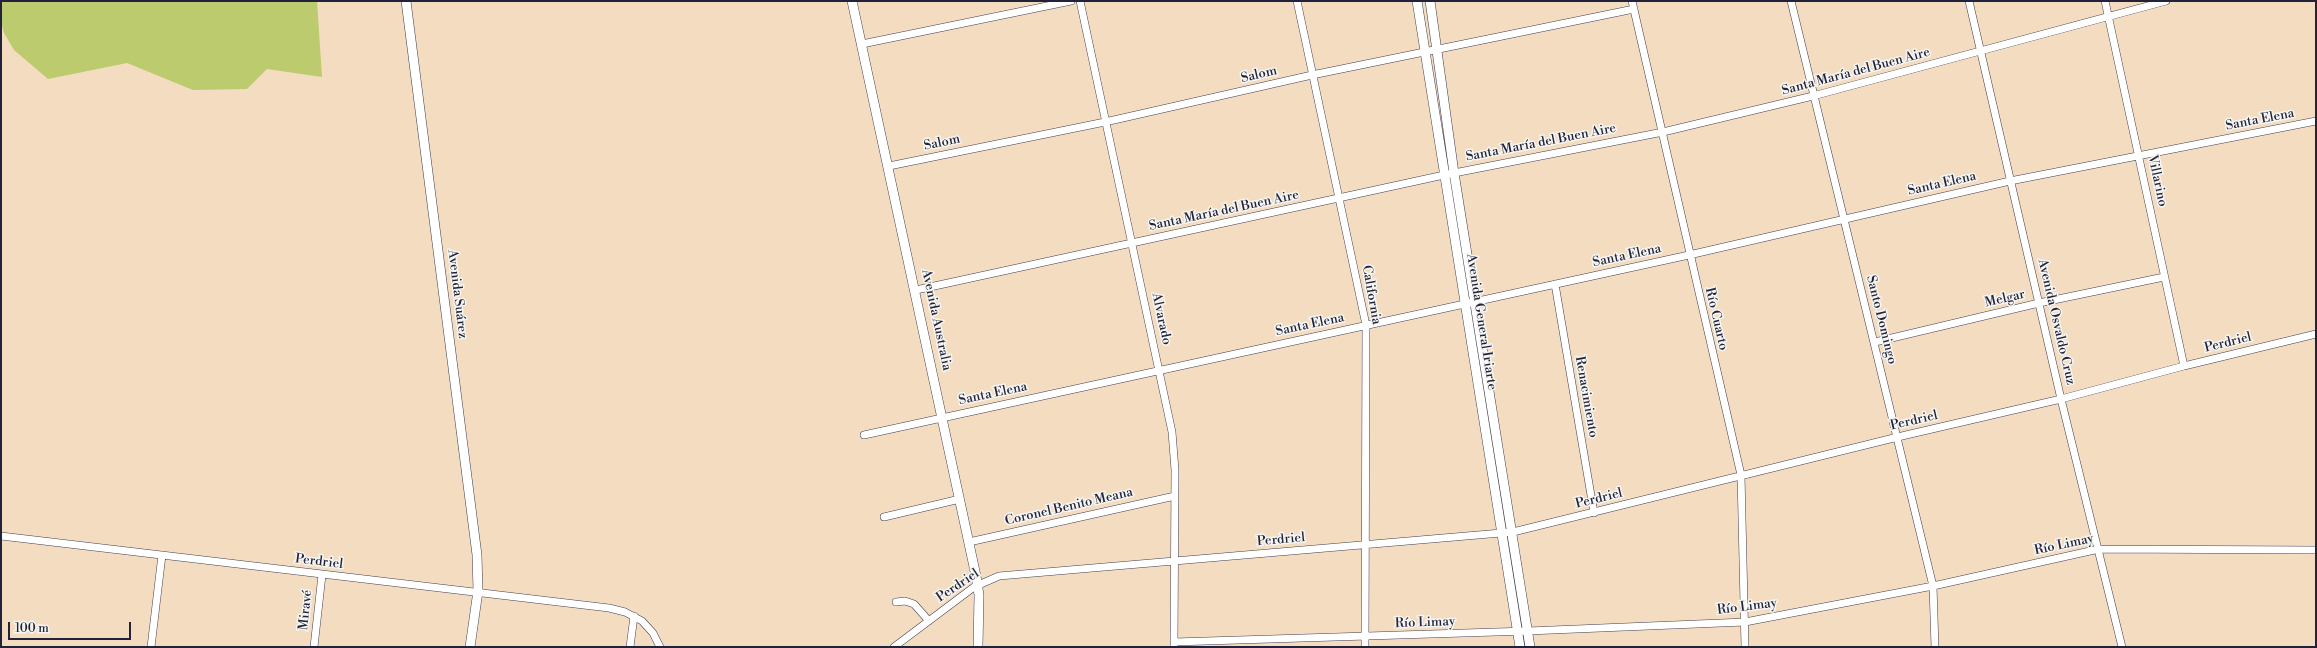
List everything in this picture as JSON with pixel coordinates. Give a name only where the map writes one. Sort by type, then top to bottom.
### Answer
[{"type":"main road","name":"Avenida Suárez","points":[[406,1],[476,548],[478,591],[470,647]]},
{"type":"main road","name":"Avenida Australia","points":[[852,1],[916,290],[978,585],[978,647]]},
{"type":"main road","name":"Avenida General Iriarte","points":[[1417,1],[1520,647]]},
{"type":"main road","name":"Avenida General Iriarte","points":[[1430,1],[1454,173],[1513,532],[1530,647]]},
{"type":"street","points":[[862,44],[1071,1]]},
{"type":"street","name":"Alvarado","points":[[1080,1],[1105,122],[1160,370],[1172,432],[1175,496],[1174,644]]},
{"type":"street","name":"California","points":[[1297,1],[1366,325],[1365,647]]},
{"type":"street","name":"Río Cuarto","points":[[1632,1],[1664,132],[1689,255],[1741,475],[1745,647]]},
{"type":"street","name":"Santo Domingo","points":[[1791,1],[1933,586],[1935,647]]},
{"type":"street","name":"Avenida Osvaldo Cruz","points":[[1969,1],[2061,399],[2122,647]]},
{"type":"street","name":"Villarino","points":[[2105,1],[2140,156],[2164,277],[2184,366]]},
{"type":"street","name":"Santa María del Buen Aire","points":[[916,290],[1340,199],[1444,175],[1664,132],[1813,96],[2166,1]]},
{"type":"street","name":"Salom","points":[[889,166],[1105,122],[1312,75],[1634,9]]},
{"type":"street","name":"Santa Elena","points":[[864,434],[1689,255],[2010,181],[2316,121]]},
{"type":"street","name":"Melgar","points":[[1875,342],[2039,303],[2164,277]]},
{"type":"street","name":"Renacimiento","points":[[1555,284],[1594,513]]},
{"type":"street","name":"Perdriel","points":[[894,647],[978,585],[1004,575],[1174,562],[1513,532],[1594,513],[1741,475],[2061,399],[2184,366],[2316,334]]},
{"type":"street","name":"Coronel Benito Meana","points":[[969,542],[1175,496]]},
{"type":"street","points":[[884,517],[960,499]]},
{"type":"street","name":"Perdriel","points":[[1,536],[322,575],[478,591],[599,606],[620,610],[634,616],[650,629],[660,647]]},
{"type":"street","name":"Río Limay","points":[[1174,644],[1518,632],[1745,622],[1933,586],[2099,549],[2316,550]]},
{"type":"street","points":[[151,647],[162,555]]},
{"type":"street","name":"Miravé","points":[[314,647],[322,575]]},
{"type":"street","points":[[896,602],[905,601],[914,604],[929,621]]},
{"type":"street","points":[[630,647],[634,616]]},
{"type":"green space","points":[[1,1],[317,1],[322,77],[267,69],[247,89],[193,90],[127,63],[48,79],[14,50],[4,33],[1,22]]}]
